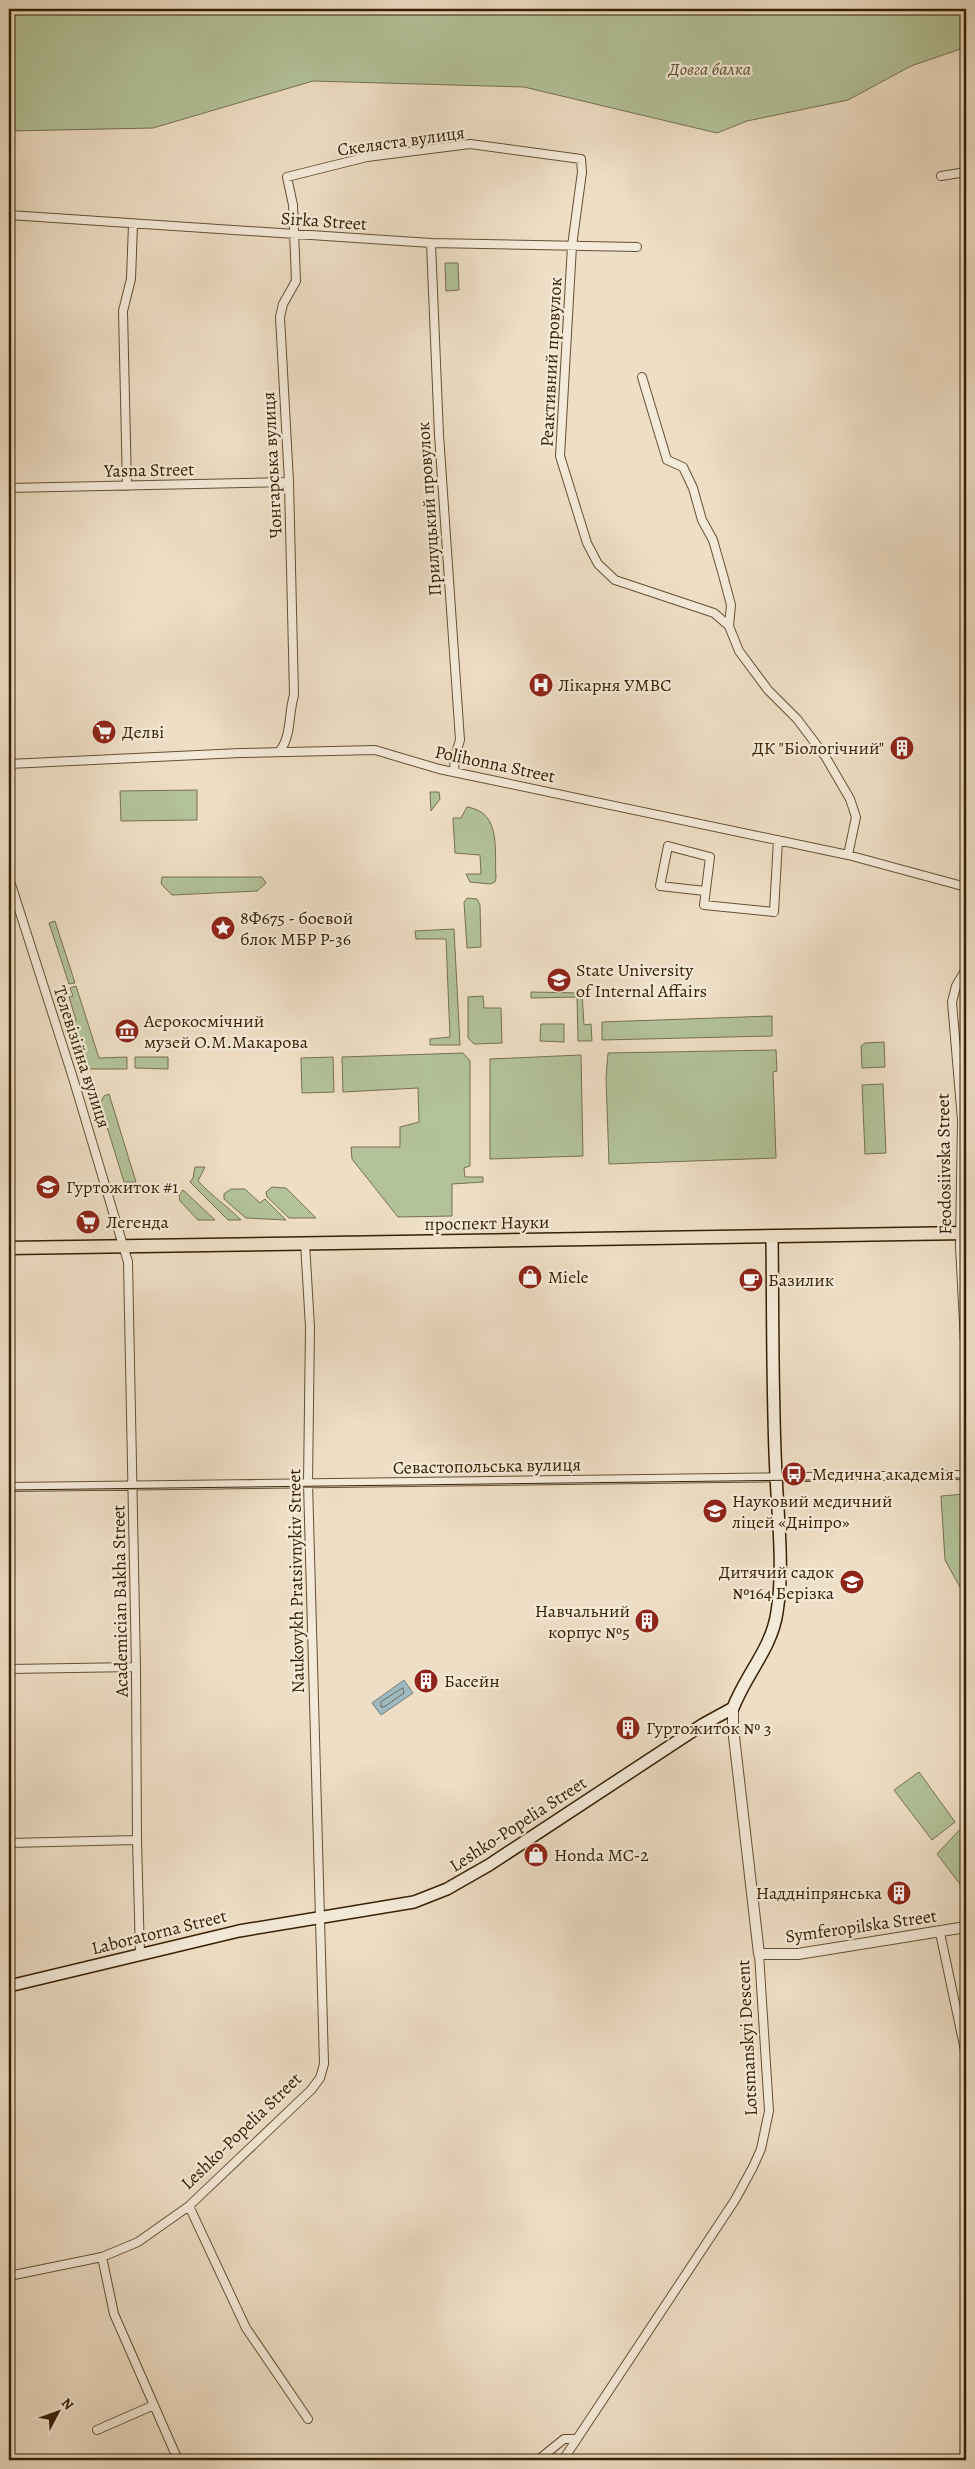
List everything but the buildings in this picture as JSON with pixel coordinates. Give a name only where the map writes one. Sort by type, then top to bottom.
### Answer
[{"type":"main road","name":"проспект Науки","points":[[9,1248],[964,1233]]},
{"type":"main road","points":[[733,1708],[738,1694],[772,1634],[778,1611],[772,1236]]},
{"type":"main road","name":"Leshko-Popelia Street","points":[[320,1918],[414,1902],[447,1889],[489,1865],[702,1725],[733,1708]]},
{"type":"main road","name":"Laboratorna Street","points":[[9,1986],[239,1931],[320,1918]]},
{"type":"street","name":"Скеляста вулиця","points":[[287,177],[367,158],[470,144],[581,159]]},
{"type":"street","name":"Реактивний провулок","points":[[581,159],[582,172],[572,246],[560,456],[587,543],[598,564],[615,580],[714,613],[729,626]]},
{"type":"street","points":[[941,176],[966,172]]},
{"type":"street","name":"Чонгарська вулиця","points":[[279,752],[285,745],[289,729],[289,713],[294,695],[289,482],[280,317],[283,304],[296,281],[293,205],[287,177]]},
{"type":"street","name":"Sirka Street","points":[[9,215],[431,243],[637,247]]},
{"type":"street","points":[[127,486],[123,312],[131,279],[133,224]]},
{"type":"street","name":"Прилуцький провулок","points":[[431,243],[439,435],[460,740],[455,756],[454,771]]},
{"type":"street","points":[[642,377],[667,460],[683,467],[693,488],[702,520],[713,540],[731,605],[729,626],[738,651],[768,690],[797,719],[825,756],[850,799],[856,817],[848,855]]},
{"type":"street","name":"Yasna Street","points":[[9,488],[289,482]]},
{"type":"street","name":"Polihonna Street","points":[[9,764],[279,752],[375,750],[454,771],[848,855],[966,886]]},
{"type":"street","points":[[705,891],[660,886],[668,846],[710,857],[704,905],[774,912],[778,840]]},
{"type":"street","name":"Телевізійна вулиця","points":[[9,878],[124,1246]]},
{"type":"street","name":"Feodosiivska Street","points":[[966,969],[956,986],[952,1002],[962,1120],[966,1362]]},
{"type":"street","name":"Naukovykh Pratsivnykiv Street","points":[[305,1243],[310,1327],[308,1483],[320,1918]]},
{"type":"street","name":"Academician Bakha Street","points":[[124,1246],[130,1276],[140,1955]]},
{"type":"street","name":"Севастопольська вулиця","points":[[9,1487],[966,1475]]},
{"type":"street","points":[[9,1669],[136,1667]]},
{"type":"street","name":"Lotsmanskyi Descent","points":[[563,2460],[734,2200],[753,2167],[766,2132],[769,2092],[760,1954],[732,1728],[733,1708]]},
{"type":"street","points":[[9,1843],[137,1840]]},
{"type":"street","name":"Leshko-Popelia Street","points":[[308,2419],[246,2328],[189,2206],[311,2090],[320,2078],[324,2064],[324,2050],[320,1918]]},
{"type":"street","name":"Symferopilska Street","points":[[760,1954],[798,1954],[940,1933],[966,1927]]},
{"type":"street","points":[[940,1933],[966,2055]]},
{"type":"street","points":[[9,2276],[102,2257],[138,2242],[189,2206]]},
{"type":"street","points":[[102,2257],[114,2314],[178,2460]]},
{"type":"street","points":[[97,2430],[154,2405]]},
{"type":"street","points":[[538,2460],[564,2439],[576,2439]]},
{"type":"street","points":[[9,2452],[12,2460]]},
{"type":"green space","name":"Довга балка","points":[[9,9],[966,9],[966,47],[911,66],[848,100],[747,121],[717,133],[524,87],[313,81],[153,128],[9,131]]},
{"type":"green space","points":[[445,263],[458,263],[459,290],[446,291]]},
{"type":"green space","points":[[197,790],[197,820],[121,821],[120,791]]},
{"type":"green space","points":[[430,792],[439,792],[440,799],[431,811]]},
{"type":"green space","points":[[467,807],[478,810],[486,816],[494,834],[496,878],[495,882],[490,884],[470,882],[466,874],[481,874],[480,855],[455,853],[453,818],[461,818]]},
{"type":"green space","points":[[162,877],[262,877],[266,883],[257,891],[172,895],[161,884]]},
{"type":"green space","points":[[467,898],[477,899],[480,905],[481,947],[467,948],[464,902]]},
{"type":"green space","points":[[55,921],[75,983],[69,984],[49,923]]},
{"type":"green space","points":[[454,929],[460,1045],[430,1045],[430,1039],[450,1037],[446,939],[416,939],[415,931]]},
{"type":"green space","points":[[76,986],[99,1058],[127,1057],[127,1069],[88,1069],[84,1066],[72,1028],[76,1020],[69,997],[73,996],[70,988]]},
{"type":"green space","points":[[531,992],[582,993],[584,1025],[591,1024],[592,1041],[578,1041],[577,997],[531,998]]},
{"type":"green space","points":[[483,996],[484,1008],[501,1008],[502,1043],[474,1044],[468,1038],[468,997]]},
{"type":"green space","points":[[772,1016],[772,1036],[602,1040],[602,1022]]},
{"type":"green space","points":[[541,1024],[564,1024],[564,1042],[540,1041]]},
{"type":"green space","points":[[884,1042],[885,1067],[862,1068],[861,1046],[865,1043]]},
{"type":"green space","points":[[776,1050],[777,1071],[773,1072],[776,1158],[609,1164],[606,1078],[608,1053]]},
{"type":"green space","points":[[463,1053],[470,1061],[470,1166],[464,1168],[465,1177],[483,1177],[483,1182],[452,1184],[452,1216],[398,1217],[352,1159],[351,1147],[400,1147],[400,1127],[419,1122],[418,1088],[343,1092],[342,1057]]},
{"type":"green space","points":[[581,1055],[583,1156],[490,1159],[490,1059]]},
{"type":"green space","points":[[135,1057],[168,1057],[168,1069],[135,1068]]},
{"type":"green space","points":[[333,1057],[334,1092],[302,1093],[301,1058]]},
{"type":"green space","points":[[883,1084],[886,1153],[865,1154],[862,1085]]},
{"type":"green space","points":[[109,1094],[136,1182],[124,1182],[100,1104],[104,1096]]},
{"type":"green space","points":[[195,1167],[205,1167],[198,1181],[241,1220],[228,1220],[190,1182],[193,1178]]},
{"type":"green space","points":[[272,1187],[286,1188],[316,1218],[289,1218],[267,1197],[266,1192]]},
{"type":"green space","points":[[231,1189],[245,1189],[260,1203],[265,1199],[286,1220],[246,1218],[224,1199],[224,1194]]},
{"type":"green space","points":[[183,1190],[215,1220],[198,1220],[180,1201],[179,1195]]},
{"type":"green space","points":[[966,1494],[966,1598],[945,1560],[941,1496]]},
{"type":"green space","points":[[919,1772],[955,1822],[932,1840],[894,1790]]},
{"type":"green space","points":[[966,1823],[966,1892],[937,1854]]},
{"type":"water","points":[[404,1680],[413,1693],[381,1715],[372,1703]]},
{"type":"tram line","points":[[9,1490],[966,1478]]},
{"type":"place","name":"Лікарня УМВС","points":[[541,685]]},
{"type":"place","name":"Делві","points":[[104,732]]},
{"type":"place","name":"ДК \"Біологічний\"","points":[[902,748]]},
{"type":"place","name":"8Ф675 - боевой блок МБР Р-36","points":[[223,928]]},
{"type":"place","name":"State University of Internal Affairs","points":[[559,980]]},
{"type":"place","name":"Аерокосмічний музей О.М.Макарова","points":[[127,1031]]},
{"type":"place","name":"Гуртожиток #1","points":[[48,1187]]},
{"type":"place","name":"Легенда","points":[[88,1222]]},
{"type":"place","name":"Miele","points":[[530,1277]]},
{"type":"place","name":"Базилик","points":[[751,1280]]},
{"type":"place","name":"Медична академія","points":[[794,1474]]},
{"type":"place","name":"Науковий медичний ліцей «Дніпро»","points":[[715,1511]]},
{"type":"place","name":"Дитячий садок №164 Берізка","points":[[852,1582]]},
{"type":"place","name":"Навчальний корпус №5","points":[[647,1621]]},
{"type":"place","name":"Басейн","points":[[426,1681]]},
{"type":"place","name":"Гуртожиток № 3","points":[[628,1728]]},
{"type":"place","name":"Honda МС-2","points":[[536,1855]]},
{"type":"place","name":"Наддніпрянська","points":[[899,1893]]}]
